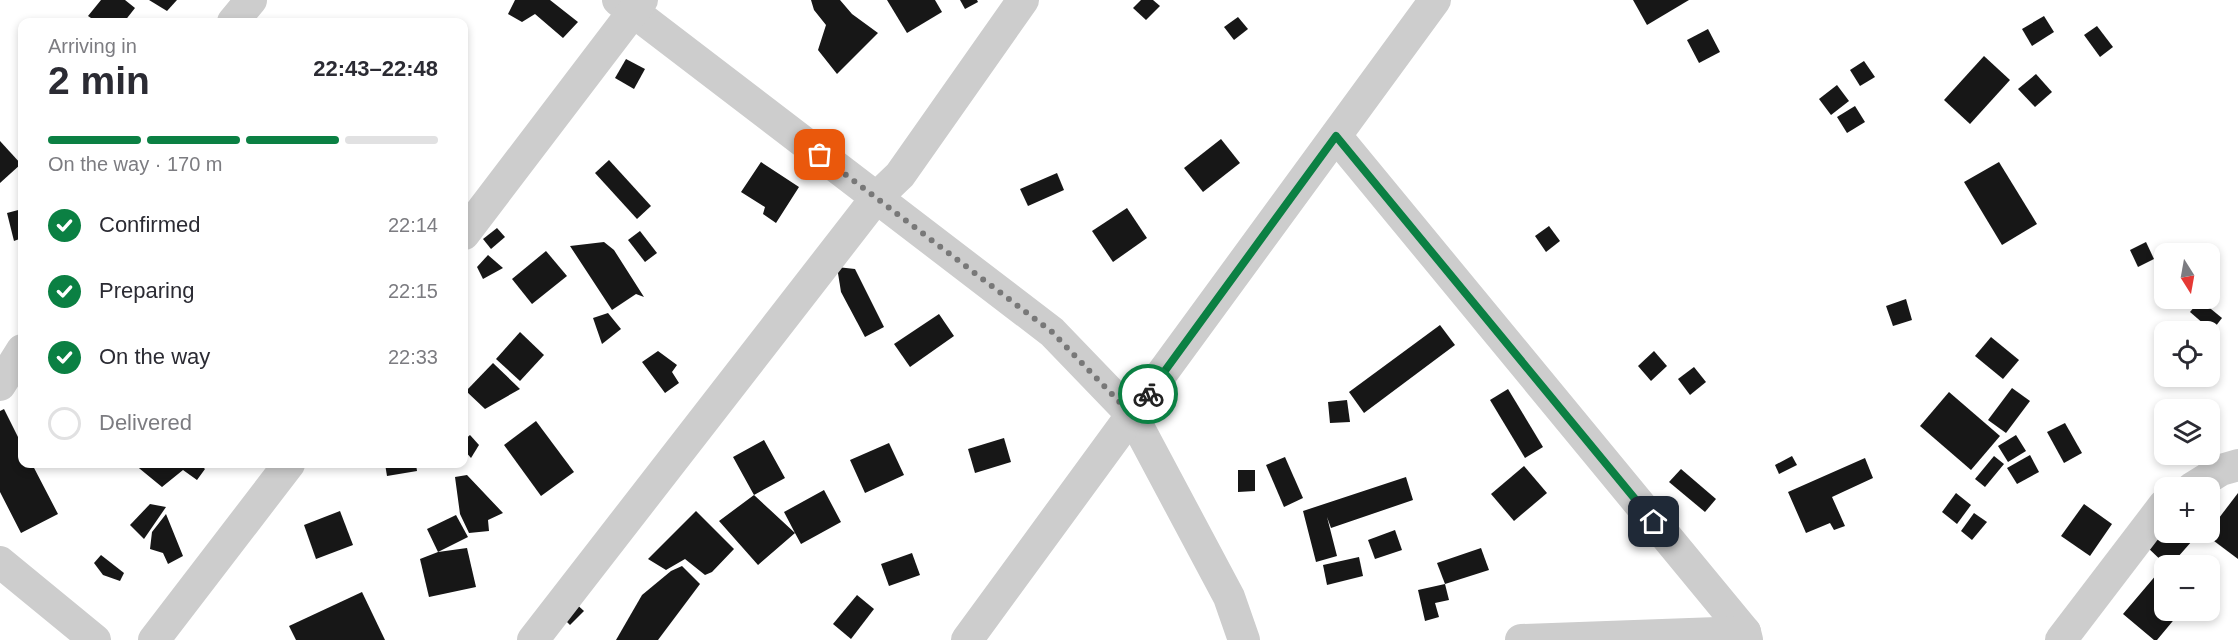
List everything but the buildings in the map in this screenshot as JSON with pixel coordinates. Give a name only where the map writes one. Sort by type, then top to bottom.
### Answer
[{"type":"street","points":[[235,18],[251,0]]},
{"type":"street","points":[[532,640],[876,198],[900,175],[1023,0]]},
{"type":"street","points":[[967,640],[1435,0]]},
{"type":"street","points":[[468,228],[631,4],[876,198],[1052,332],[1132,415],[1229,597],[1244,640]]},
{"type":"street","points":[[1336,136],[1746,636]]},
{"type":"street","points":[[0,385],[18,356]]},
{"type":"street","points":[[2210,477],[2238,465]]},
{"type":"street","points":[[154,640],[286,468]]},
{"type":"street","points":[[2061,640],[2154,517]]},
{"type":"street","points":[[0,562],[95,640]]},
{"type":"street","points":[[1521,640],[1746,636]]},
{"type":"way so far","points":[[820,155],[1052,332],[1132,415],[1148,394]]},
{"type":"route","points":[[1148,394],[1336,136],[1654,522]]}]
